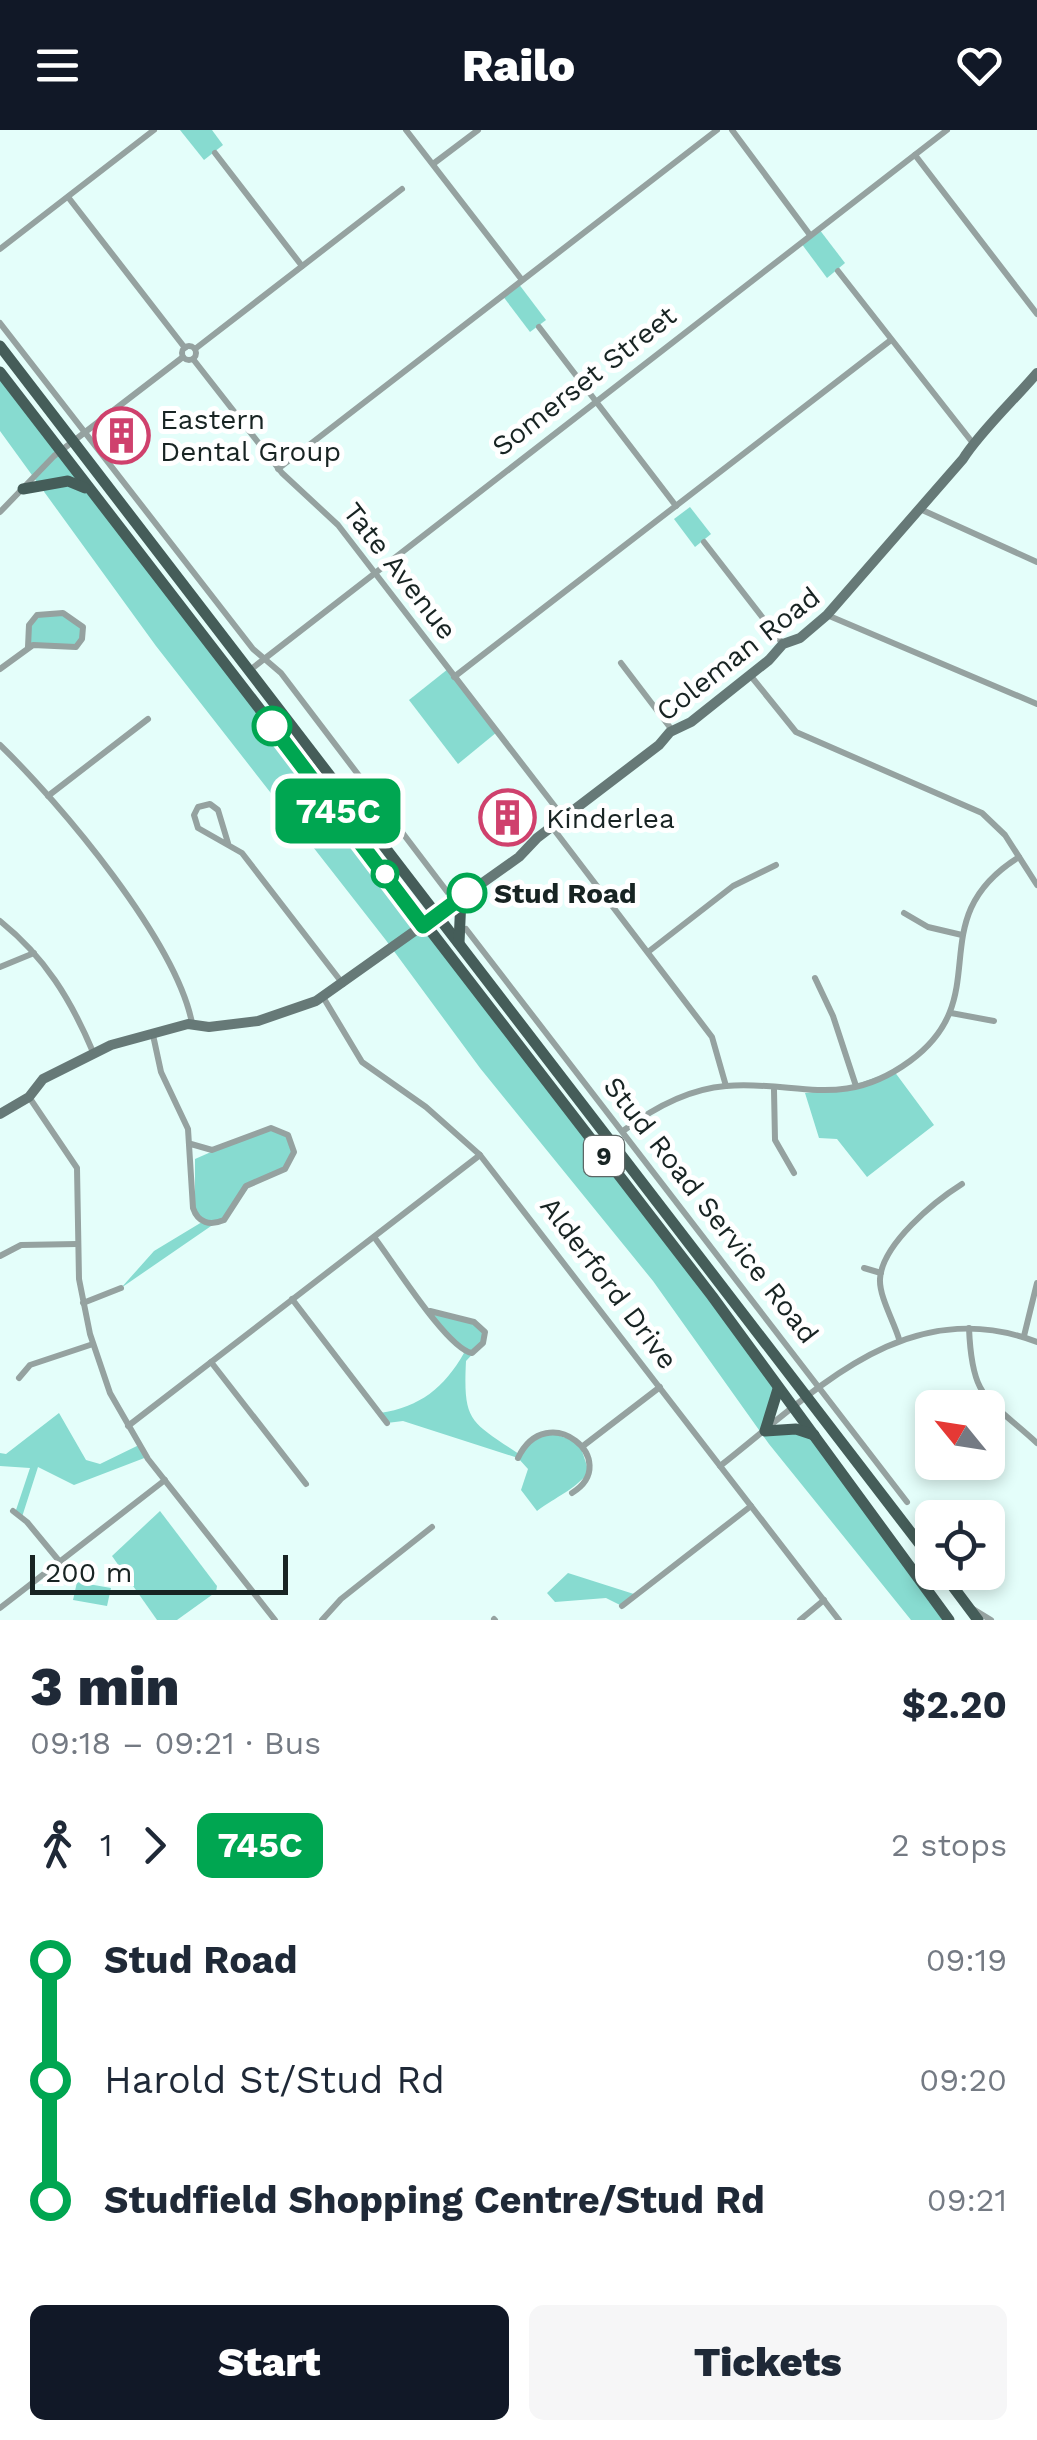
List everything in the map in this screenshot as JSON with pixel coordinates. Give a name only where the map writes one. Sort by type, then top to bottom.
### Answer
[{"type":"main road","name":"9","points":[[0,346],[915,1538]]},
{"type":"main road","name":"9","points":[[0,372],[423,926],[712,1296],[949,1620]]},
{"type":"main road","points":[[22,489],[68,481],[92,492]]},
{"type":"main road","points":[[458,900],[463,949]]},
{"type":"main road","points":[[778,1390],[765,1432],[796,1430],[814,1435]]},
{"type":"main road","points":[[956,1590],[978,1620]]},
{"type":"street","points":[[0,249],[154,130]]},
{"type":"street","points":[[406,130],[522,280]]},
{"type":"street","points":[[434,164],[478,130]]},
{"type":"street","points":[[278,469],[717,130]]},
{"type":"street","points":[[732,130],[810,235]]},
{"type":"street","name":"Somerset Street","points":[[250,670],[948,130]]},
{"type":"street","points":[[214,154],[302,266]]},
{"type":"street","points":[[915,155],[1037,314]]},
{"type":"street","points":[[68,197],[185,348],[194,349],[402,189]]},
{"type":"street","points":[[838,271],[972,442]]},
{"type":"street","points":[[0,323],[458,900]]},
{"type":"street","points":[[539,327],[676,506]]},
{"type":"street","points":[[454,676],[891,340]]},
{"type":"street","points":[[0,512],[60,452],[183,357],[185,348]]},
{"type":"street","points":[[183,357],[193,359],[194,349]]},
{"type":"street","name":"Tate Avenue","points":[[193,359],[278,469],[338,525],[564,818]]},
{"type":"street","name":"Coleman Road","points":[[0,1114],[29,1098],[43,1079],[93,1052],[192,1024],[244,1024],[294,1010],[343,985],[520,857],[552,826],[660,746],[672,730],[687,725],[750,676],[783,644],[797,640],[827,615],[964,460],[972,442],[990,431],[1037,373]]},
{"type":"street","points":[[920,509],[1037,562]]},
{"type":"street","points":[[704,542],[783,644]]},
{"type":"street","points":[[0,670],[28,647],[46,643],[76,646],[84,630],[66,614],[42,613],[30,622],[28,647]]},
{"type":"street","points":[[827,615],[1037,704]]},
{"type":"street","points":[[620,664],[672,730]]},
{"type":"street","points":[[750,676],[796,732],[973,808],[999,828],[1037,885]]},
{"type":"street","points":[[48,796],[148,719]]},
{"type":"street","points":[[0,745],[48,796],[155,937],[184,992],[192,1024]]},
{"type":"street","points":[[228,843],[218,810],[210,804],[198,807],[194,815],[198,828],[242,853],[343,985]]},
{"type":"street","points":[[552,826],[712,1037],[726,1086]]},
{"type":"street","points":[[623,1132],[666,1103],[726,1086],[817,1092],[856,1086],[908,1063],[935,1038],[951,1014],[960,972],[962,935],[978,891],[1019,857]]},
{"type":"street","points":[[648,952],[733,886],[776,864]]},
{"type":"street","points":[[904,914],[928,927],[962,935]]},
{"type":"street","points":[[0,921],[35,953],[70,1000],[93,1052]]},
{"type":"street","name":"Stud Road Service Road","points":[[466,928],[907,1502]]},
{"type":"street","points":[[16,958],[21,938]]},
{"type":"street","points":[[463,949],[479,945]]},
{"type":"street","points":[[0,967],[35,953]]},
{"type":"street","points":[[814,978],[833,1016],[856,1086]]},
{"type":"street","name":"Alderford Drive","points":[[323,997],[362,1062],[426,1107],[480,1155],[839,1620]]},
{"type":"street","points":[[951,1014],[994,1020]]},
{"type":"street","points":[[153,1033],[161,1072],[184,1119],[190,1144],[193,1212],[213,1224],[227,1217],[250,1183],[288,1166],[294,1149],[288,1135],[271,1128],[206,1151],[191,1165]]},
{"type":"street","points":[[774,1090],[775,1140],[794,1173]]},
{"type":"street","points":[[29,1098],[77,1168],[76,1244],[83,1303],[92,1344],[128,1426],[165,1480],[275,1620]]},
{"type":"street","points":[[190,1144],[206,1151]]},
{"type":"street","points":[[128,1426],[480,1155]]},
{"type":"street","points":[[899,1339],[880,1284],[881,1272],[914,1222],[962,1184]]},
{"type":"street","points":[[374,1237],[430,1310],[464,1352],[474,1352],[483,1343],[485,1332],[478,1324],[430,1310]]},
{"type":"street","points":[[0,1256],[21,1245],[76,1244]]},
{"type":"street","points":[[864,1268],[881,1272]]},
{"type":"street","points":[[1024,1336],[1037,1283]]},
{"type":"street","points":[[83,1303],[122,1288]]},
{"type":"street","points":[[292,1299],[387,1423]]},
{"type":"street","points":[[969,1328],[971,1368],[982,1392],[1037,1442]]},
{"type":"street","points":[[720,1466],[862,1358],[899,1339],[938,1329],[969,1328],[1024,1336],[1037,1342]]},
{"type":"street","points":[[19,1378],[30,1365],[92,1344]]},
{"type":"street","points":[[212,1362],[306,1484]]},
{"type":"street","points":[[583,1446],[660,1386]]},
{"type":"street","points":[[518,1458],[525,1445],[544,1434],[567,1436],[583,1446],[588,1477],[572,1493]]},
{"type":"street","points":[[0,1608],[165,1480]]},
{"type":"street","points":[[622,1606],[751,1506]]},
{"type":"street","points":[[13,1511],[60,1562]]},
{"type":"street","points":[[322,1620],[341,1599],[432,1528]]},
{"type":"street","points":[[800,1620],[824,1600]]},
{"type":"street","points":[[968,1606],[991,1620]]},
{"type":"shaded area","points":[[180,130],[212,130],[223,145],[204,160]]},
{"type":"shaded area","points":[[819,229],[845,263],[827,278],[801,243]]},
{"type":"shaded area","points":[[518,283],[546,320],[530,332],[502,295]]},
{"type":"shaded area","points":[[0,372],[778,1389],[765,1431],[814,1435],[915,1573],[915,1590],[927,1590],[949,1620],[911,1620],[769,1444],[653,1281],[480,1068],[385,939],[156,646],[0,431]]},
{"type":"shaded area","points":[[690,507],[711,534],[695,547],[674,519]]},
{"type":"shaded area","points":[[37,615],[69,615],[84,633],[76,647],[28,647],[28,634]]},
{"type":"shaded area","points":[[448,669],[497,732],[458,764],[409,700]]},
{"type":"shaded area","points":[[894,1071],[934,1125],[867,1177],[837,1139],[819,1138],[805,1093],[843,1089]]},
{"type":"shaded area","points":[[266,1128],[282,1130],[294,1149],[285,1169],[254,1180],[230,1213],[121,1288],[154,1251],[202,1222],[195,1214],[195,1159]]},
{"type":"shaded area","points":[[430,1311],[482,1326],[483,1343],[466,1361],[466,1397],[473,1418],[519,1454],[525,1445],[550,1433],[579,1442],[589,1472],[577,1484],[537,1511],[521,1490],[528,1469],[518,1458],[403,1421],[387,1423],[380,1413],[407,1406],[429,1394],[464,1353]]},
{"type":"shaded area","points":[[59,1413],[86,1460],[100,1464],[139,1445],[147,1457],[74,1485],[38,1467],[22,1517],[15,1513],[30,1468],[0,1466],[0,1453],[6,1454]]},
{"type":"shaded area","points":[[160,1511],[217,1586],[216,1592],[177,1620],[157,1620],[112,1556]]},
{"type":"shaded area","points":[[568,1573],[637,1595],[622,1606],[606,1598],[555,1602],[547,1593]]},
{"type":"shaded area","points":[[77,1582],[111,1588],[107,1606],[73,1600]]},
{"type":"bus line","name":"745C","points":[[272,726],[423,926],[467,893]]},
{"type":"place","name":"Eastern Dental Group","points":[[121,435]]},
{"type":"place","name":"Kinderlea","points":[[507,818]]},
{"type":"place","name":"Stud Road","points":[[467,893]]}]
